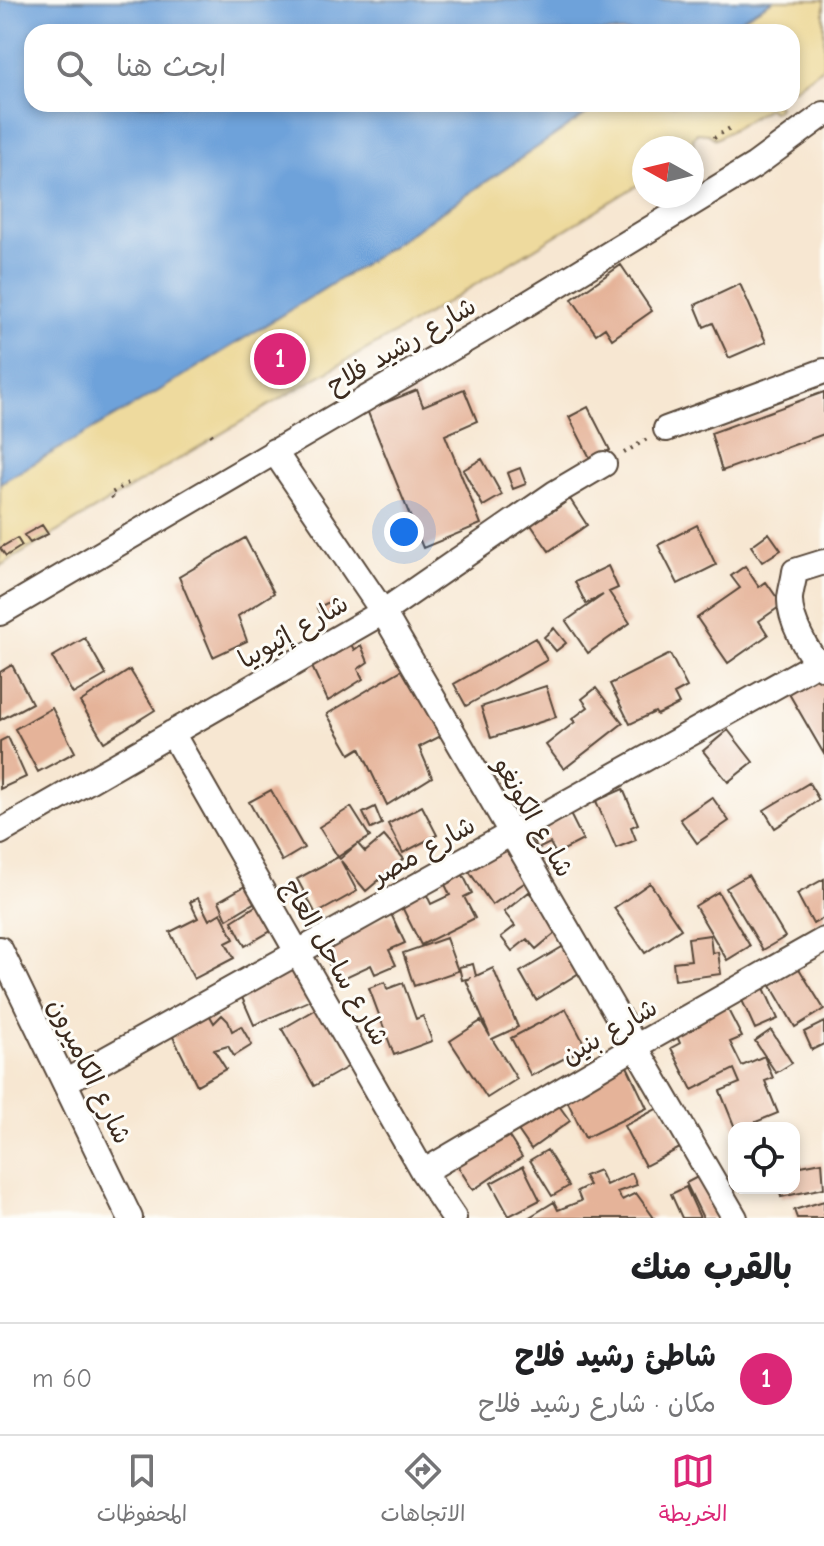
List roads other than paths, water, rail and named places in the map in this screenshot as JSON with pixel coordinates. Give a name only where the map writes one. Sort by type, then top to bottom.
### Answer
[{"type":"street","name":"شارع رشيد فلاح","points":[[0,613],[717,189],[824,114]]},
{"type":"street","points":[[666,429],[824,371]]},
{"type":"street","name":"شارع الكونغو","points":[[274,451],[383,612],[735,1218]]},
{"type":"street","name":"شارع إثيوبيا","points":[[0,832],[383,612],[555,493],[604,464]]},
{"type":"street","points":[[816,668],[816,662],[795,624],[790,599],[795,571],[824,562]]},
{"type":"street","name":"شارع مصر","points":[[65,1082],[511,833],[816,668]]},
{"type":"street","name":"شارع ساحل العاج","points":[[172,733],[423,1172],[454,1218]]},
{"type":"street","name":"شارع بنين","points":[[423,1172],[824,940]]},
{"type":"street","name":"شارع الكاميرون","points":[[0,949],[9,991],[65,1082],[130,1218]]},
{"type":"water","points":[[0,0],[773,0],[732,24],[24,24],[24,112],[589,112],[369,261],[159,391],[0,483]]},
{"type":"place","name":"شاطئ رشيد فلاح","points":[[280,359]]}]
